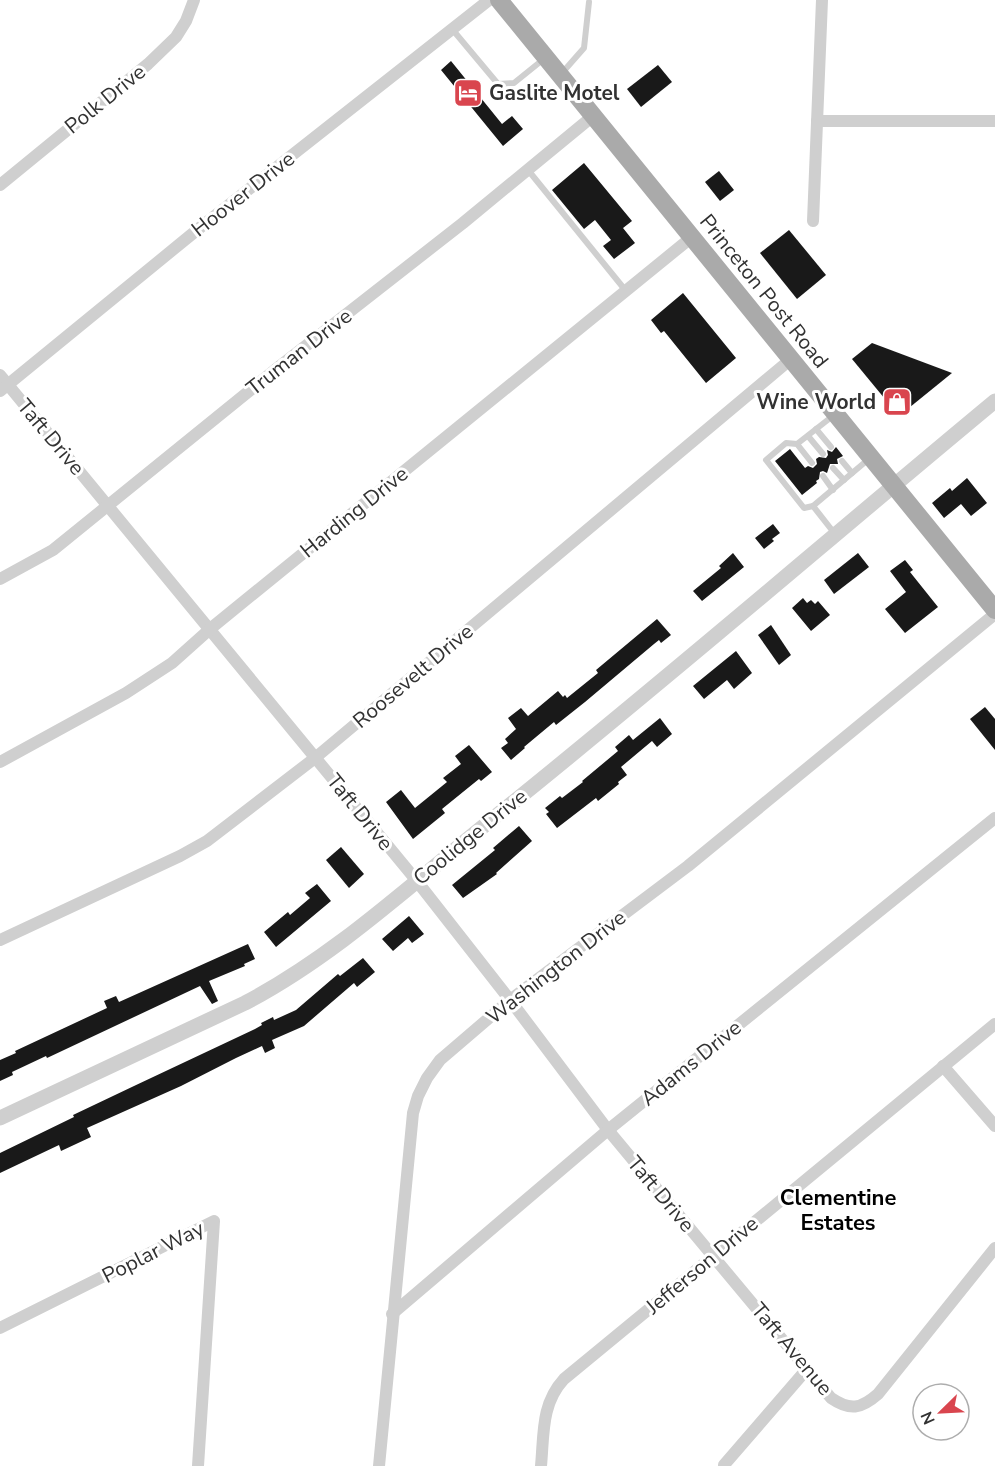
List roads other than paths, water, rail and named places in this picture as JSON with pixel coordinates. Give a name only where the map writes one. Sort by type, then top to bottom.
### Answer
[{"type":"main road","name":"Princeton Post Road","points":[[498,0],[995,612]]},
{"type":"street","name":"Polk Drive","points":[[0,185],[148,64],[176,37],[186,21],[194,0]]},
{"type":"street","name":"Hoover Drive","points":[[3,384],[489,0]]},
{"type":"street","points":[[813,221],[822,0]]},
{"type":"street","name":"Truman Drive","points":[[0,579],[53,550],[593,116]]},
{"type":"street","points":[[817,121],[995,121]]},
{"type":"street","name":"Harding Drive","points":[[0,762],[126,693],[172,663],[692,237]]},
{"type":"street","name":"Roosevelt Drive","points":[[0,940],[180,856],[207,841],[315,758],[791,359]]},
{"type":"street","name":"Taft Drive","points":[[3,384],[108,506],[416,880],[608,1130],[712,1256]]},
{"type":"street","name":"Coolidge Drive","points":[[0,1118],[245,1004],[274,988],[326,953],[599,734],[995,401]]},
{"type":"street","name":"Washington Drive","points":[[379,1466],[413,1113],[427,1078],[440,1060],[510,1000],[688,867],[995,612]]},
{"type":"street","name":"Adams Drive","points":[[392,1314],[608,1130],[995,818]]},
{"type":"street","name":"Jefferson Drive","points":[[541,1466],[549,1401],[554,1390],[564,1379],[995,1024]]},
{"type":"street","points":[[943,1066],[995,1126]]},
{"type":"street","name":"Poplar Way","points":[[0,1328],[214,1221],[198,1466]]},
{"type":"street","name":"Taft Avenue","points":[[712,1256],[831,1398],[842,1406],[853,1407],[871,1400],[878,1394],[995,1248]]},
{"type":"street","points":[[724,1465],[807,1370]]},
{"type":"lane","points":[[560,75],[584,48],[589,1]]},
{"type":"lane","points":[[452,29],[498,84],[514,83],[546,57]]},
{"type":"lane","points":[[528,169],[626,291]]},
{"type":"lane","points":[[797,444],[835,414]]},
{"type":"lane","points":[[816,429],[831,447]]},
{"type":"lane","points":[[808,436],[823,454]]},
{"type":"lane","points":[[812,463],[797,444],[786,442],[766,460],[804,508],[813,506],[871,457]]},
{"type":"lane","points":[[842,460],[852,473]]},
{"type":"lane","points":[[833,468],[844,480]]},
{"type":"lane","points":[[823,476],[833,490]]},
{"type":"lane","points":[[813,506],[836,534]]},
{"type":"place","name":"Gaslite Motel","points":[[468,93]]},
{"type":"place","name":"Wine World","points":[[897,402]]},
{"type":"district","name":"Clementine Estates","points":[[838,1210]]}]
